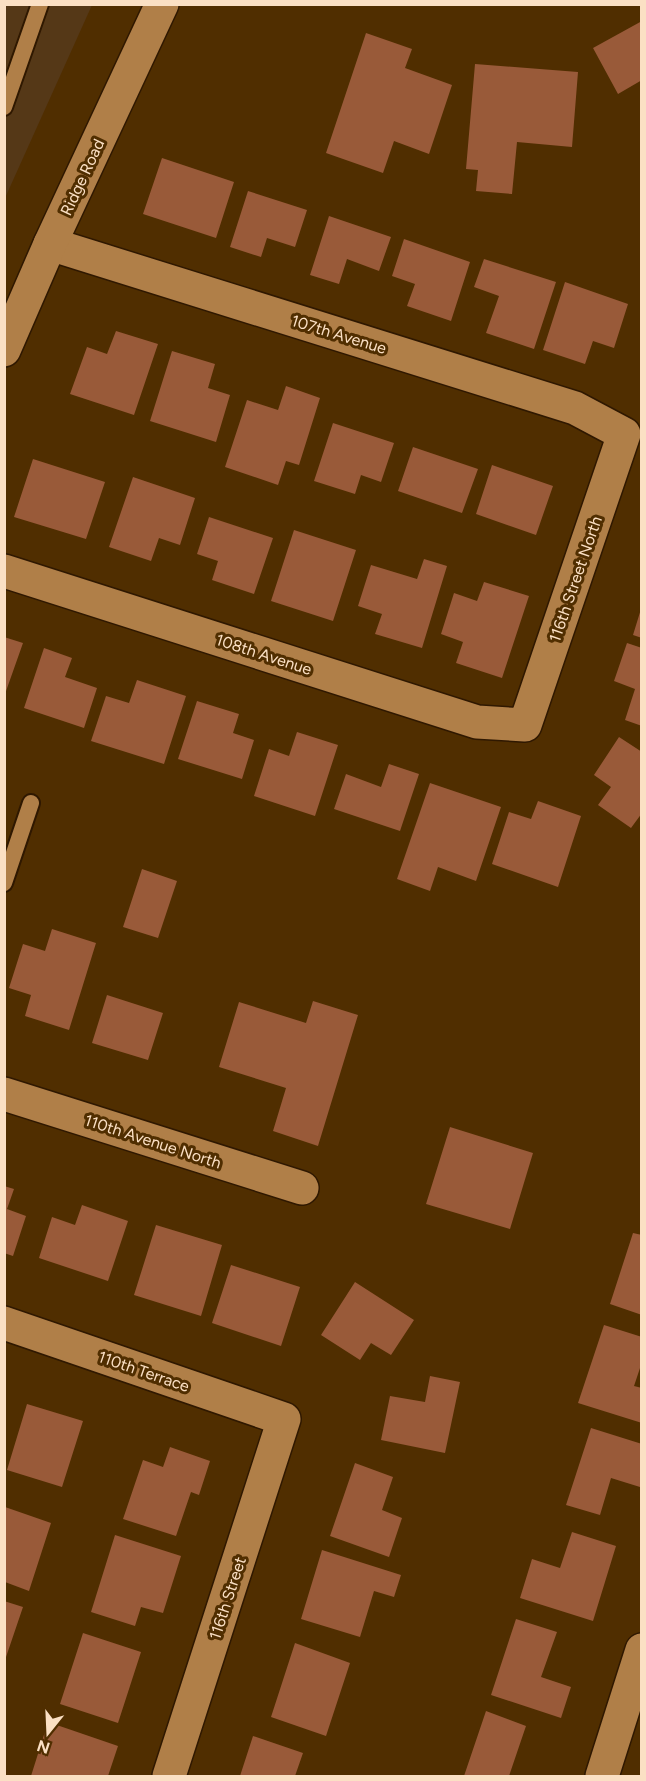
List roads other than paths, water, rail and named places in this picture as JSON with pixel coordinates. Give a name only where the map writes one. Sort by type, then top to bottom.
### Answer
[{"type":"street","name":"Ridge Road","points":[[4,350],[50,244],[162,4]]},
{"type":"street","name":"107th Avenue","points":[[50,244],[575,408],[624,434]]},
{"type":"street","name":"116th Street North","points":[[525,725],[624,434]]},
{"type":"street","name":"108th Avenue","points":[[4,572],[477,722],[525,725]]},
{"type":"street","name":"110th Avenue North","points":[[4,1094],[302,1188]]},
{"type":"street","name":"110th Terrace","points":[[4,1323],[284,1419]]},
{"type":"street","name":"116th Street","points":[[169,1776],[284,1419]]},
{"type":"street","points":[[602,1776],[642,1650]]},
{"type":"lane","points":[[4,107],[10,77],[40,4]]},
{"type":"lane","points":[[4,883],[31,803]]}]
